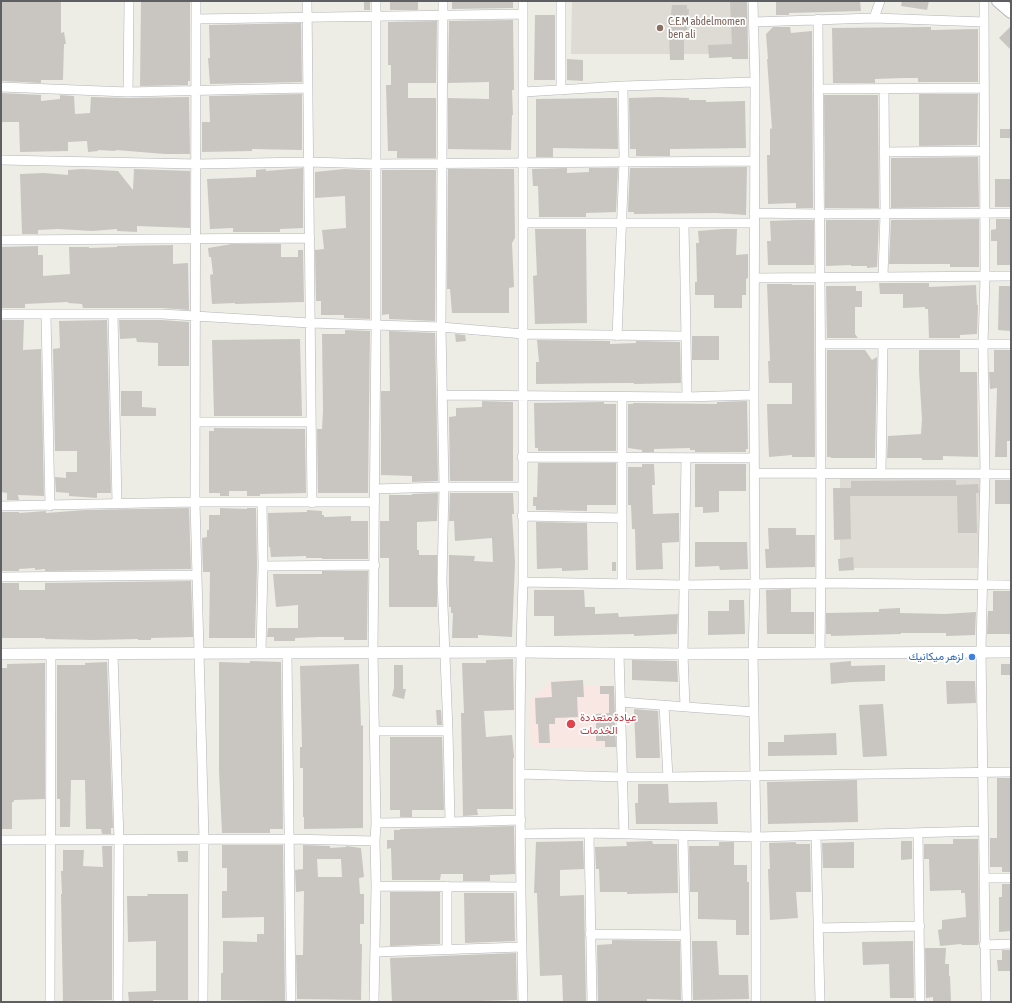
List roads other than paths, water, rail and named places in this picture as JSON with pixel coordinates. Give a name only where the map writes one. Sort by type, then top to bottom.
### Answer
[{"type":"main road","points":[[998,1],[1011,12]]},
{"type":"street","points":[[128,92],[129,1]]},
{"type":"street","points":[[196,1],[195,502],[204,839],[204,1002]]},
{"type":"street","points":[[307,1],[312,503]]},
{"type":"street","points":[[374,1002],[376,952],[376,823],[373,654],[375,565],[376,1]]},
{"type":"street","points":[[443,1],[441,327],[444,487],[442,581],[450,822]]},
{"type":"street","points":[[523,1],[523,582],[520,652],[523,1002]]},
{"type":"street","points":[[561,1],[561,90]]},
{"type":"street","points":[[754,1],[755,584],[753,653],[756,837],[756,1002]]},
{"type":"street","points":[[874,18],[880,1]]},
{"type":"street","points":[[984,1],[985,276],[983,345],[985,474],[981,651],[986,1002]]},
{"type":"street","points":[[196,19],[523,14]]},
{"type":"street","points":[[754,22],[874,18],[984,22]]},
{"type":"street","points":[[818,19],[821,473],[820,652]]},
{"type":"street","points":[[524,92],[623,86],[755,82]]},
{"type":"street","points":[[617,336],[624,162],[623,86]]},
{"type":"street","points":[[1,87],[128,92],[307,88]]},
{"type":"street","points":[[818,89],[984,88]]},
{"type":"street","points":[[883,277],[885,213],[884,89]]},
{"type":"street","points":[[884,152],[985,151]]},
{"type":"street","points":[[1,160],[196,164],[308,162],[376,164],[755,161]]},
{"type":"street","points":[[754,213],[1011,214]]},
{"type":"street","points":[[523,223],[754,223]]},
{"type":"street","points":[[684,224],[687,397]]},
{"type":"street","points":[[1,240],[310,238]]},
{"type":"street","points":[[754,278],[1011,276]]},
{"type":"street","points":[[1,314],[162,314],[310,323],[441,327],[524,334],[685,336]]},
{"type":"street","points":[[113,314],[117,504]]},
{"type":"street","points":[[46,315],[50,506]]},
{"type":"street","points":[[820,344],[1011,344]]},
{"type":"street","points":[[882,473],[883,344]]},
{"type":"street","points":[[442,395],[622,397],[754,396]]},
{"type":"street","points":[[622,397],[622,584]]},
{"type":"street","points":[[195,422],[311,422]]},
{"type":"street","points":[[522,457],[754,458]]},
{"type":"street","points":[[685,707],[683,654],[686,458]]},
{"type":"street","points":[[754,473],[1011,474]]},
{"type":"street","points":[[375,489],[522,487]]},
{"type":"street","points":[[1,506],[195,502],[375,502]]},
{"type":"street","points":[[261,653],[263,566],[262,503]]},
{"type":"street","points":[[522,516],[622,518]]},
{"type":"street","points":[[263,566],[375,565]]},
{"type":"street","points":[[1,577],[196,575]]},
{"type":"street","points":[[523,582],[684,585],[821,583],[1011,584]]},
{"type":"street","points":[[1,654],[373,654],[520,652],[683,654],[1011,652]]},
{"type":"street","points":[[619,653],[624,834]]},
{"type":"street","points":[[50,1002],[52,840],[51,654]]},
{"type":"street","points":[[113,654],[119,840],[118,1002]]},
{"type":"street","points":[[287,654],[291,1002]]},
{"type":"street","points":[[620,702],[754,712]]},
{"type":"street","points":[[664,706],[668,777]]},
{"type":"street","points":[[374,731],[448,731]]},
{"type":"street","points":[[520,774],[668,777],[1011,772]]},
{"type":"street","points":[[376,823],[521,820]]},
{"type":"street","points":[[521,834],[589,833],[756,837],[984,831]]},
{"type":"street","points":[[589,833],[592,1002]]},
{"type":"street","points":[[918,833],[920,1002]]},
{"type":"street","points":[[683,836],[687,1002]]},
{"type":"street","points":[[816,836],[820,1002]]},
{"type":"street","points":[[1,840],[289,839],[375,841]]},
{"type":"street","points":[[985,878],[1011,878]]},
{"type":"street","points":[[376,886],[521,887]]},
{"type":"street","points":[[447,950],[448,886]]},
{"type":"street","points":[[818,928],[920,926]]},
{"type":"street","points":[[590,934],[685,935]]},
{"type":"street","points":[[984,945],[1011,944]]},
{"type":"street","points":[[376,952],[522,947]]},
{"type":"place","name":"C.E.M abdelmomen ben ali","points":[[660,28]]},
{"type":"place","name":"لزهر ميكانيك","points":[[972,657]]},
{"type":"place","name":"عيادة متعددة الخدمات","points":[[571,724]]}]
